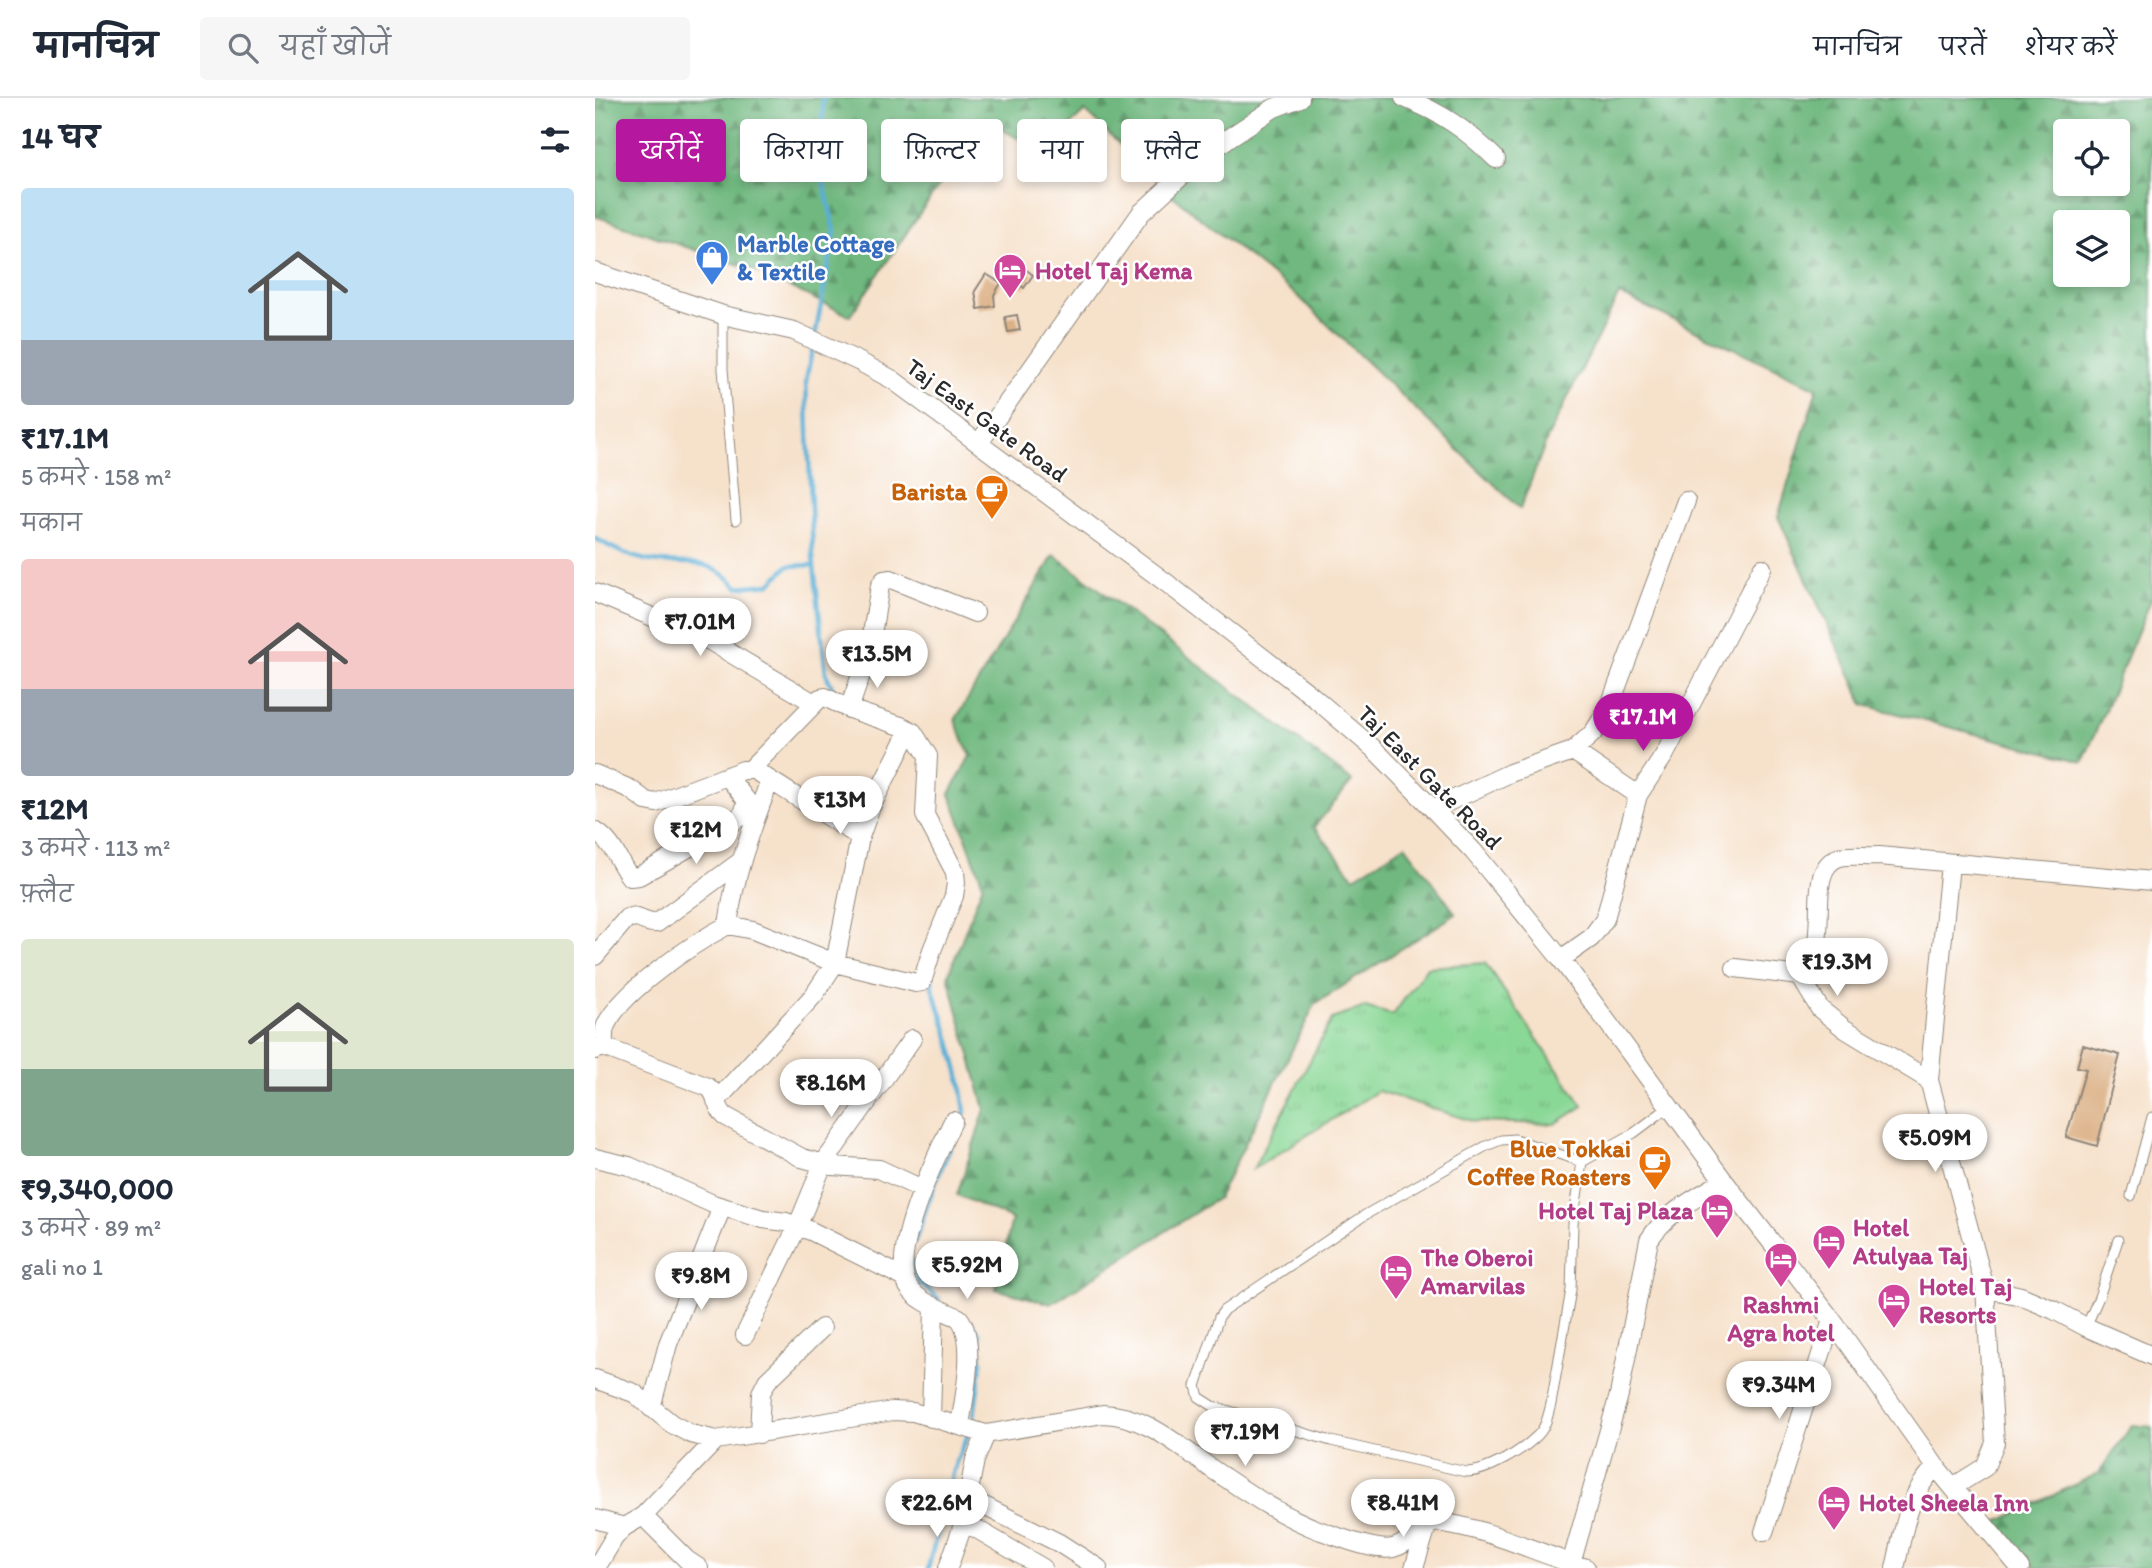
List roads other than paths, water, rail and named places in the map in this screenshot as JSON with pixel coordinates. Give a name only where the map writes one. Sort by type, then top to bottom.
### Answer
[{"type":"street","points":[[979,443],[1141,213],[1200,159],[1230,137],[1274,108],[1300,98]]},
{"type":"street","points":[[1404,98],[1442,114],[1473,136],[1496,159]]},
{"type":"street","name":"Taj East Gate Road","points":[[595,272],[723,315],[794,331],[893,380],[1311,695],[1374,749],[1473,851],[1560,959],[1724,1181],[1832,1320],[1936,1467],[2020,1568]]},
{"type":"street","points":[[1433,809],[1510,773],[1573,751],[1593,733],[1609,708],[1686,501]]},
{"type":"street","points":[[1560,959],[1591,938],[1605,919],[1638,795],[1665,754],[1762,568]]},
{"type":"street","points":[[849,709],[869,652],[880,586],[884,580],[891,579],[975,613]]},
{"type":"street","points":[[595,593],[710,641],[814,703]]},
{"type":"street","points":[[595,774],[624,786],[651,803],[706,786],[750,770],[814,703],[824,696],[849,709],[909,730],[921,741],[928,756],[925,815],[955,872],[954,896],[922,982],[916,984],[835,963],[753,930],[728,925],[687,949],[648,979],[617,1009],[604,1029],[599,1048],[708,1087],[714,1091],[718,1108],[725,1116],[794,1154],[823,1164],[880,1169],[922,1189]]},
{"type":"street","points":[[716,1101],[814,995],[835,963],[860,837],[870,809],[909,730]]},
{"type":"street","points":[[1573,751],[1638,795]]},
{"type":"street","points":[[750,770],[860,837]]},
{"type":"street","points":[[595,831],[614,847],[630,877],[639,876],[743,814],[747,801],[728,777]]},
{"type":"street","points":[[728,925],[733,886],[770,780]]},
{"type":"street","points":[[1735,968],[1800,976],[1807,970],[1815,952],[1820,914],[1819,879],[1825,866],[1840,857],[1879,856],[2152,881]]},
{"type":"street","points":[[595,956],[627,918],[633,917],[650,924],[657,923],[741,861]]},
{"type":"street","points":[[1949,864],[1929,1080],[1985,1287],[1995,1443],[1985,1467],[1954,1487]]},
{"type":"street","points":[[1800,976],[1820,1009],[1845,1029],[1929,1080]]},
{"type":"street","points":[[745,1335],[798,1226],[823,1164],[912,1038]]},
{"type":"street","points":[[953,1121],[922,1189],[904,1251],[905,1278],[913,1293],[964,1324],[968,1352],[967,1380],[960,1425]]},
{"type":"street","points":[[595,1158],[629,1166],[722,1207],[798,1226],[905,1278]]},
{"type":"street","points":[[595,1379],[634,1393],[671,1424],[691,1434],[716,1440],[893,1411],[913,1412],[986,1434],[1088,1416],[1119,1415],[1150,1427],[1279,1513],[1321,1531],[1378,1548],[1394,1548],[1428,1523],[1443,1523],[1502,1539],[1579,1566],[1619,1395],[1649,1240],[1660,1223],[1724,1181]]},
{"type":"street","points":[[651,1408],[668,1344],[722,1207]]},
{"type":"street","points":[[888,1271],[904,1251]]},
{"type":"street","points":[[1985,1287],[2021,1296],[2152,1356]]},
{"type":"street","points":[[931,1418],[934,1306]]},
{"type":"street","points":[[1764,1532],[1832,1320]]},
{"type":"street","points":[[759,1434],[761,1393],[767,1381],[822,1328]]},
{"type":"street","points":[[948,1568],[963,1521],[975,1460],[986,1434]]},
{"type":"street","points":[[603,1565],[614,1538],[624,1527],[643,1516],[716,1440]]},
{"type":"street","points":[[1895,1568],[1908,1511],[1922,1480],[1936,1467]]},
{"type":"street","points":[[968,1498],[1059,1543],[1098,1568]]},
{"type":"street","points":[[643,1516],[687,1560],[699,1568]]},
{"type":"street","points":[[595,1520],[624,1527]]},
{"type":"street","points":[[963,1521],[1043,1568]]},
{"type":"street","points":[[1414,1568],[1428,1523]]},
{"type":"lane","points":[[723,315],[723,369],[736,520]]},
{"type":"lane","points":[[1582,1162],[1573,1224],[1571,1290],[1551,1404],[1538,1435],[1508,1458],[1478,1471],[1466,1472],[1331,1441],[1213,1406],[1199,1397],[1196,1386],[1219,1317],[1224,1310],[1365,1215],[1501,1140],[1515,1139],[1582,1162],[1634,1133],[1670,1106]]},
{"type":"lane","points":[[2131,1196],[2152,1118]]},
{"type":"lane","points":[[2086,1327],[2118,1240]]},
{"type":"waterway","points":[[815,336],[835,231],[821,172],[823,98]]},
{"type":"waterway","points":[[813,345],[806,381],[813,557],[826,674],[838,694]]},
{"type":"waterway","points":[[595,538],[639,558],[704,565],[726,576],[738,587],[770,584],[788,566],[814,565]]},
{"type":"waterway","points":[[915,1241],[934,1186],[965,1112],[961,1083],[932,987],[932,977]]},
{"type":"waterway","points":[[911,1259],[919,1283],[939,1299]]},
{"type":"waterway","points":[[971,1323],[979,1333],[981,1365],[973,1423]]},
{"type":"waterway","points":[[928,1568],[956,1462],[968,1435]]},
{"type":"waterway","points":[[951,1488],[961,1504]]},
{"type":"place","name":"Marble Cottage & Textile","points":[[712,287]]},
{"type":"place","name":"Hotel Taj Kema","points":[[1010,300]]},
{"type":"place","name":"Barista","points":[[992,521]]},
{"type":"place","name":"Blue Tokkai Coffee Roasters","points":[[1655,1192]]},
{"type":"place","name":"Hotel Taj Plaza","points":[[1717,1240]]},
{"type":"place","name":"Hotel Atulyaa Taj","points":[[1829,1271]]},
{"type":"place","name":"Rashmi Agra hotel","points":[[1781,1289]]},
{"type":"place","name":"The Oberoi Amarvilas","points":[[1396,1301]]},
{"type":"place","name":"Hotel Taj Resorts","points":[[1894,1330]]},
{"type":"place","name":"Hotel Sheela Inn","points":[[1834,1532]]}]
